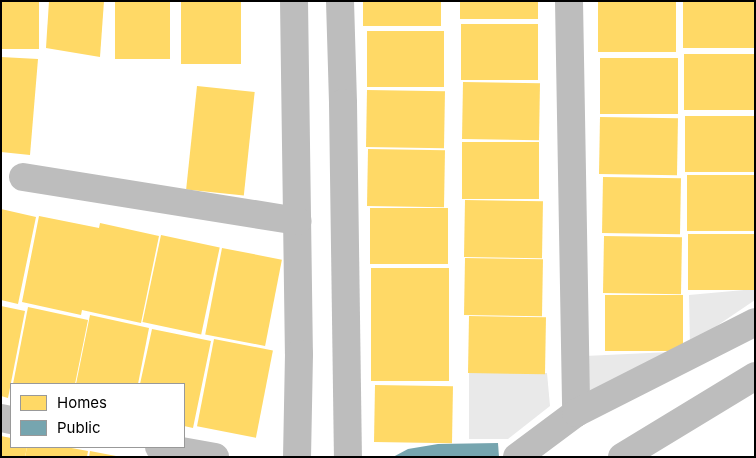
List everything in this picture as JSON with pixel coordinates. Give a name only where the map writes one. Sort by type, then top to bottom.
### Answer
[{"type":"street","points":[[294,1],[299,354],[297,457]]},
{"type":"street","points":[[340,1],[348,457]]},
{"type":"street","points":[[569,1],[576,414]]},
{"type":"street","points":[[23,176],[298,220]]},
{"type":"street","points":[[516,457],[576,414],[755,322]]},
{"type":"street","points":[[622,457],[755,376]]},
{"type":"street","points":[[165,448],[215,457]]},
{"type":"shaded area","points":[[755,289],[755,300],[690,344],[689,295]]},
{"type":"shaded area","points":[[670,352],[589,394],[585,356]]},
{"type":"shaded area","points":[[469,373],[547,373],[550,406],[508,439],[469,439]]},
{"type":"building: Homes","points":[[1,1],[39,1],[39,49],[1,49]]},
{"type":"building: Homes","points":[[49,1],[104,1],[100,57],[46,48]]},
{"type":"building: Homes","points":[[115,1],[170,1],[170,59],[115,59]]},
{"type":"building: Homes","points":[[181,1],[241,1],[241,64],[181,64]]},
{"type":"building: Homes","points":[[363,1],[441,1],[441,26],[363,26]]},
{"type":"building: Homes","points":[[460,1],[538,1],[538,19],[460,19]]},
{"type":"building: Homes","points":[[598,1],[676,1],[676,52],[598,52]]},
{"type":"building: Homes","points":[[683,1],[755,1],[755,48],[683,48]]},
{"type":"building: Homes","points":[[461,24],[538,24],[538,80],[461,80]]},
{"type":"building: Homes","points":[[367,31],[444,31],[444,87],[367,87]]},
{"type":"building: Homes","points":[[684,54],[755,54],[755,110],[684,110]]},
{"type":"building: Homes","points":[[1,57],[38,59],[30,155],[1,152]]},
{"type":"building: Homes","points":[[600,58],[678,58],[678,114],[600,114]]},
{"type":"building: Homes","points":[[463,82],[540,83],[539,140],[462,139]]},
{"type":"building: Homes","points":[[197,86],[255,92],[244,195],[186,189]]},
{"type":"building: Homes","points":[[367,90],[445,91],[444,148],[366,147]]},
{"type":"building: Homes","points":[[685,116],[755,116],[755,172],[685,172]]},
{"type":"building: Homes","points":[[600,117],[678,118],[677,175],[599,174]]},
{"type":"building: Homes","points":[[462,142],[539,142],[539,199],[462,199]]},
{"type":"building: Homes","points":[[368,149],[445,150],[444,207],[367,206]]},
{"type":"building: Homes","points":[[687,175],[755,175],[755,231],[687,231]]},
{"type":"building: Homes","points":[[603,177],[681,178],[680,234],[602,233]]},
{"type":"building: Homes","points":[[465,200],[543,201],[542,258],[464,257]]},
{"type":"building: Homes","points":[[370,208],[448,208],[448,264],[370,264]]},
{"type":"building: Homes","points":[[1,209],[36,217],[18,304],[1,300]]},
{"type":"building: Homes","points":[[39,216],[99,228],[100,223],[159,236],[141,323],[82,310],[81,315],[22,302]]},
{"type":"building: Homes","points":[[688,234],[755,234],[755,290],[688,290]]},
{"type":"building: Homes","points":[[161,235],[220,247],[201,335],[142,322]]},
{"type":"building: Homes","points":[[604,236],[682,237],[681,294],[603,293]]},
{"type":"building: Homes","points":[[222,248],[282,260],[265,346],[205,334]]},
{"type":"building: Homes","points":[[465,258],[543,259],[542,316],[464,315]]},
{"type":"building: Homes","points":[[371,268],[449,268],[449,381],[371,381]]},
{"type":"building: Homes","points":[[605,295],[683,295],[683,351],[605,351]]},
{"type":"building: Homes","points":[[1,306],[25,311],[8,398],[1,396]]},
{"type":"building: Homes","points":[[28,307],[88,320],[75,383],[13,383]]},
{"type":"building: Homes","points":[[90,315],[149,328],[138,383],[76,383]]},
{"type":"building: Homes","points":[[469,316],[546,317],[545,374],[468,373]]},
{"type":"building: Homes","points":[[152,329],[211,341],[193,428],[185,426],[185,383],[140,383]]},
{"type":"building: Homes","points":[[214,339],[273,350],[256,438],[197,426]]},
{"type":"building: Homes","points":[[375,385],[453,386],[452,443],[374,442]]},
{"type":"building: Homes","points":[[1,436],[10,438],[10,448],[27,448],[25,457],[1,457]]},
{"type":"building: Homes","points":[[27,448],[72,448],[88,451],[87,457],[25,457]]},
{"type":"building: Homes","points":[[90,451],[116,456],[116,457],[89,457]]},
{"type":"building: Public","points":[[498,443],[499,457],[393,457],[408,449],[438,444]]}]
